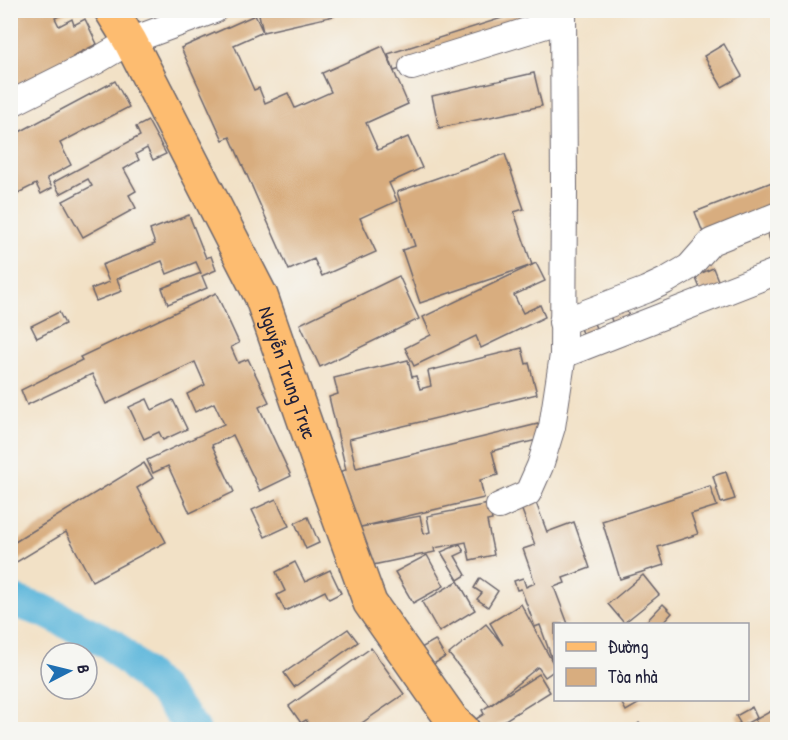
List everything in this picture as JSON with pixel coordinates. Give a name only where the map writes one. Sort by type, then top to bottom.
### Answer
[{"type":"main road","name":"Nguyễn Trung Trực","points":[[111,10],[130,41],[261,296],[370,603],[453,722],[463,729]]},
{"type":"street","points":[[10,104],[96,62],[130,41],[214,10]]},
{"type":"street","points":[[412,67],[563,15],[563,355],[552,427],[540,466],[528,493],[499,506]]},
{"type":"street","points":[[562,322],[665,281],[689,267],[711,242],[777,215]]},
{"type":"street","points":[[563,355],[777,271]]},
{"type":"building","points":[[10,10],[71,10],[55,18],[59,26],[72,19],[74,25],[85,19],[97,44],[73,56],[75,61],[10,92]]},
{"type":"building","points":[[258,10],[333,10],[334,16],[263,32]]},
{"type":"building","points":[[527,10],[537,10],[542,25],[394,71],[388,54]]},
{"type":"building","points":[[255,15],[263,32],[234,45],[254,90],[259,88],[265,103],[288,93],[295,108],[331,92],[322,73],[383,46],[408,104],[366,123],[378,150],[408,137],[422,168],[389,183],[397,201],[360,218],[376,252],[322,276],[314,259],[289,270],[230,137],[223,140],[181,48]]},
{"type":"building","points":[[724,44],[742,76],[722,87],[704,56]]},
{"type":"building","points":[[534,73],[542,106],[439,128],[432,96]]},
{"type":"building","points":[[115,81],[129,107],[60,143],[71,165],[47,178],[52,188],[41,194],[36,184],[10,197],[10,137]]},
{"type":"building","points":[[148,121],[166,154],[153,160],[147,148],[136,154],[139,160],[124,169],[136,191],[129,195],[136,208],[83,237],[63,201],[92,186],[88,179],[60,194],[54,182],[140,136],[136,127]]},
{"type":"building","points":[[505,154],[524,209],[514,212],[532,265],[420,303],[402,250],[415,246],[397,192]]},
{"type":"building","points":[[777,180],[777,210],[705,238],[695,212]]},
{"type":"building","points":[[189,215],[206,258],[211,256],[216,270],[202,276],[207,288],[168,304],[162,288],[201,273],[196,262],[167,274],[162,261],[117,279],[122,291],[96,301],[91,289],[109,282],[102,265],[155,244],[150,230]]},
{"type":"building","points":[[777,218],[777,244],[772,246],[764,223]]},
{"type":"building","points":[[536,263],[545,281],[514,295],[523,313],[540,305],[545,317],[481,348],[476,336],[414,366],[405,348],[431,335],[423,317]]},
{"type":"building","points":[[713,268],[722,290],[704,298],[695,276]]},
{"type":"building","points":[[399,276],[419,319],[320,367],[300,324]]},
{"type":"building","points":[[216,293],[239,343],[231,347],[238,363],[248,359],[269,402],[259,407],[291,476],[260,491],[233,435],[212,445],[234,492],[190,513],[168,466],[153,473],[147,460],[224,424],[214,403],[195,412],[187,394],[205,385],[195,362],[106,404],[92,374],[27,405],[21,390],[82,360],[80,357]]},
{"type":"building","points":[[624,304],[632,324],[615,330],[608,310]]},
{"type":"building","points":[[59,312],[65,324],[37,338],[31,326]]},
{"type":"building","points":[[592,318],[599,336],[585,341],[578,323]]},
{"type":"building","points":[[522,348],[526,364],[529,363],[537,394],[349,439],[356,468],[538,424],[541,439],[492,451],[498,475],[480,480],[484,498],[361,527],[420,516],[424,534],[430,532],[427,516],[489,504],[492,520],[487,521],[494,555],[470,560],[466,542],[434,548],[435,552],[363,567],[341,471],[346,470],[329,397],[338,394],[334,378],[408,360],[412,377],[416,376],[420,389],[431,386],[428,371]]},
{"type":"building","points":[[147,399],[152,410],[173,400],[187,429],[163,440],[159,432],[144,439],[129,407]]},
{"type":"building","points":[[144,463],[153,478],[137,488],[166,542],[92,581],[66,532],[10,566],[10,545]]},
{"type":"building","points":[[726,472],[735,499],[721,503],[713,476]]},
{"type":"building","points":[[710,486],[717,506],[691,514],[698,534],[658,547],[664,565],[620,579],[602,521]]},
{"type":"building","points":[[276,499],[289,526],[265,537],[252,510]]},
{"type":"building","points":[[535,500],[547,532],[574,522],[590,568],[563,578],[565,583],[554,587],[568,623],[554,623],[554,658],[552,659],[540,625],[535,627],[521,589],[517,590],[514,581],[523,578],[526,587],[535,583],[523,549],[535,545],[520,505]]},
{"type":"building","points":[[308,517],[319,543],[306,549],[295,523]]},
{"type":"building","points":[[460,544],[464,552],[455,556],[466,575],[458,580],[441,552]]},
{"type":"building","points":[[427,555],[444,586],[413,603],[395,572]]},
{"type":"building","points":[[295,562],[305,582],[330,570],[341,593],[329,599],[325,591],[285,611],[277,595],[285,591],[276,572]]},
{"type":"building","points":[[643,575],[659,595],[624,623],[608,604]]},
{"type":"building","points":[[480,578],[498,591],[488,607],[477,599],[482,593],[474,588]]},
{"type":"building","points":[[458,581],[475,610],[439,632],[422,602]]},
{"type":"building","points":[[521,604],[554,665],[554,671],[545,677],[538,667],[490,706],[449,654],[486,624],[503,645],[490,623]]},
{"type":"building","points":[[663,604],[672,613],[663,623],[645,623]]},
{"type":"building","points":[[348,629],[358,642],[294,687],[284,673]]},
{"type":"building","points":[[435,640],[445,657],[432,665],[421,648]]},
{"type":"building","points":[[371,648],[404,694],[353,729],[313,729],[306,720],[301,723],[289,706]]},
{"type":"building","points":[[539,674],[550,692],[491,729],[483,729],[476,719],[484,714],[482,710]]},
{"type":"building","points":[[621,701],[643,701],[626,711]]},
{"type":"building","points":[[752,707],[757,718],[741,726],[743,729],[728,729],[740,723],[736,716]]},
{"type":"building","points":[[771,711],[777,723],[777,729],[760,729],[755,720]]},
{"type":"building","points":[[639,723],[644,729],[633,728]]},
{"type":"waterway","points":[[10,600],[44,611],[111,644],[162,691],[194,730]]}]
